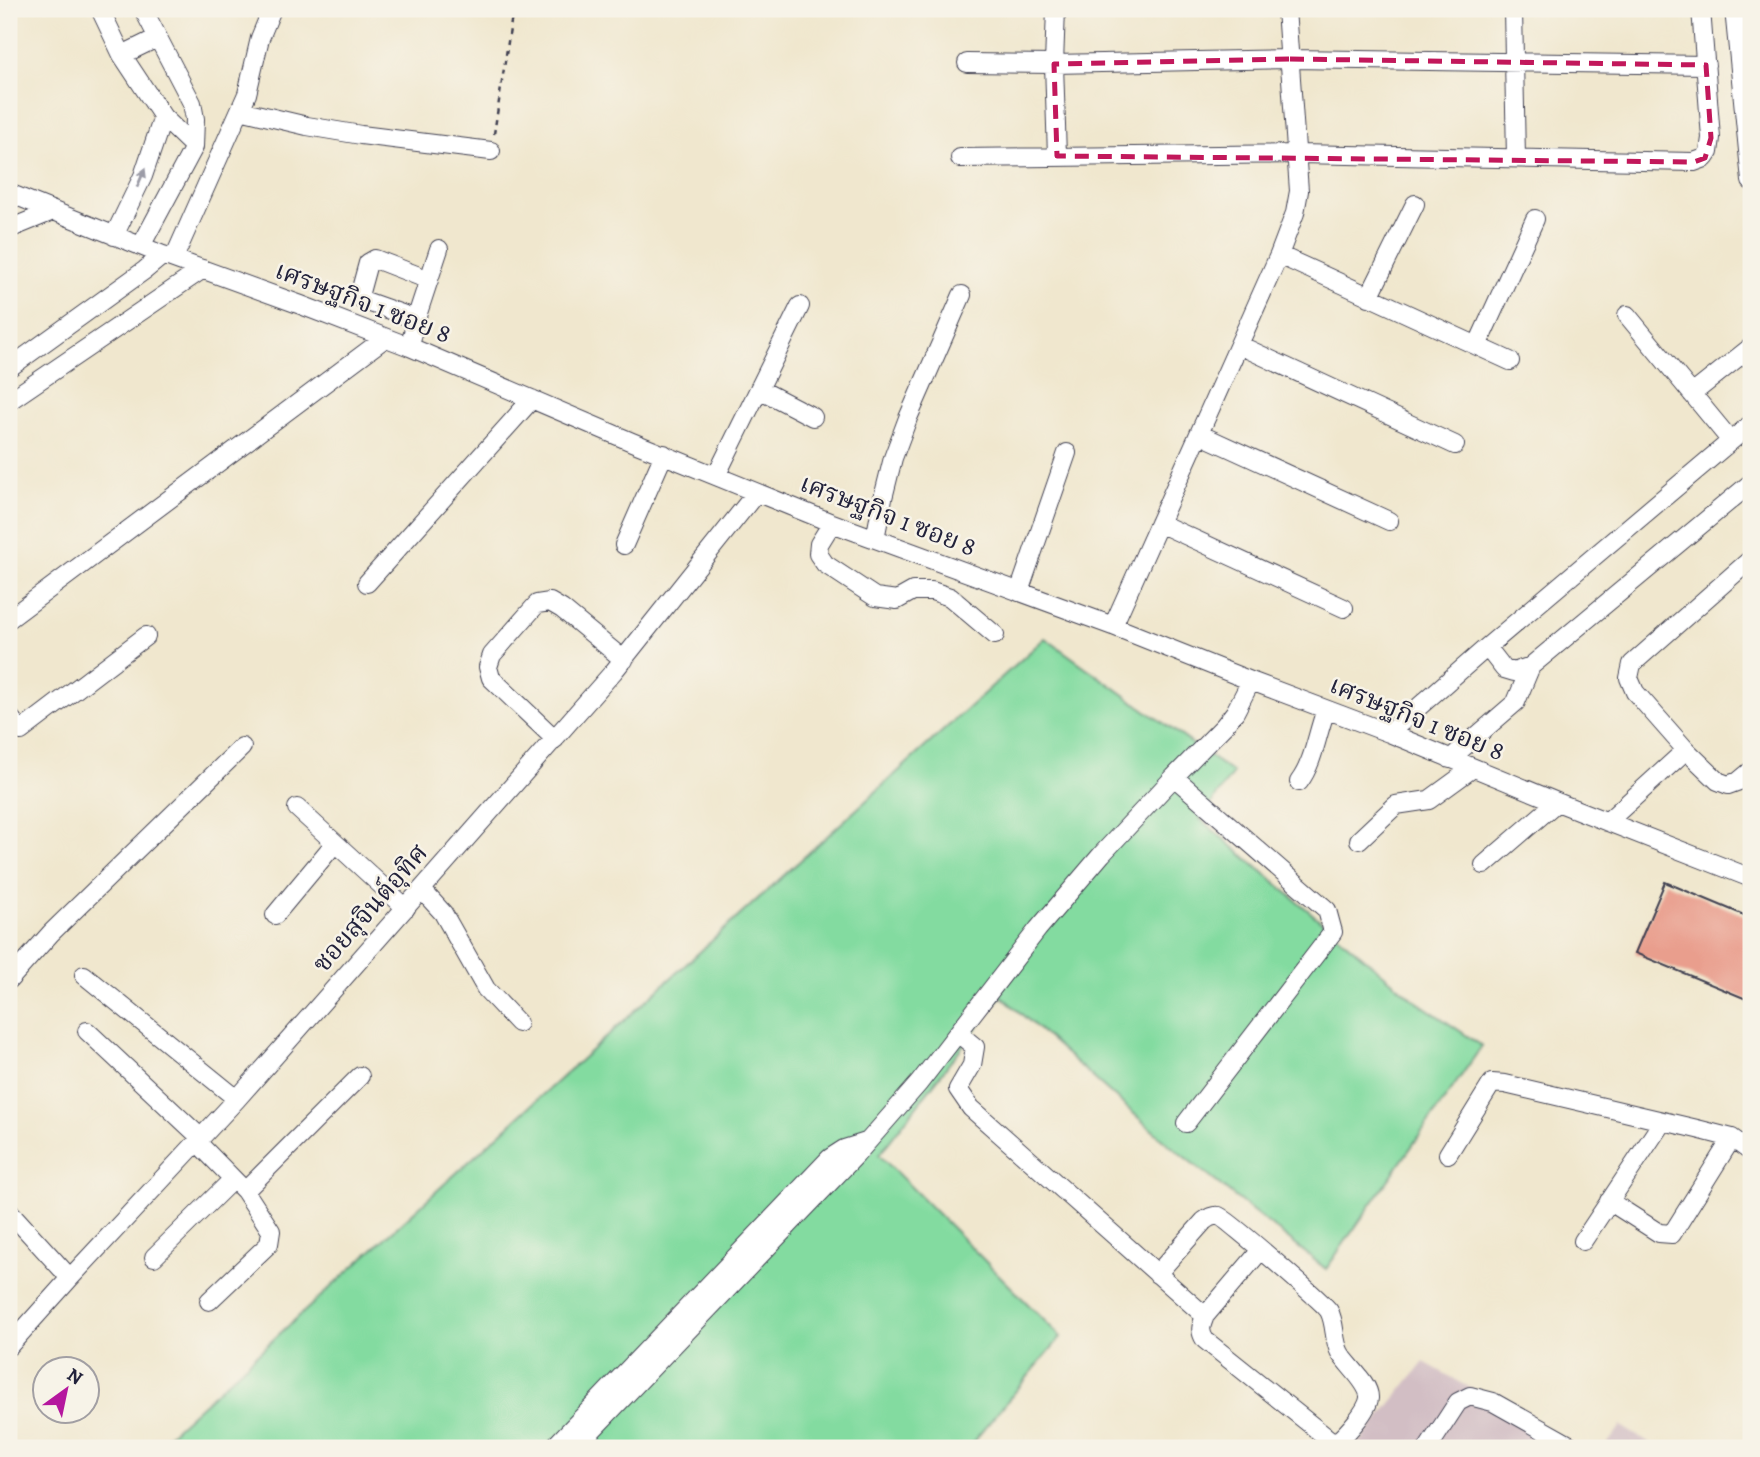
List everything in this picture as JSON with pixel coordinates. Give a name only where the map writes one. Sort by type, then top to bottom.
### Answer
[{"type":"street","points":[[100,9],[122,55],[163,117],[194,147]]},
{"type":"street","points":[[141,246],[194,147],[195,119],[192,103],[143,9]]},
{"type":"street","points":[[9,368],[145,270],[169,257],[247,94],[260,38],[272,9]]},
{"type":"street","points":[[1056,9],[1054,64],[1057,156]]},
{"type":"street","points":[[1113,626],[1279,255],[1295,213],[1299,191],[1298,154],[1286,9]]},
{"type":"street","points":[[1513,9],[1516,158]]},
{"type":"street","points":[[960,158],[1298,154],[1694,162],[1705,158],[1709,152],[1711,138],[1701,9]]},
{"type":"street","points":[[1734,9],[1749,134],[1751,181]]},
{"type":"street","points":[[122,55],[158,38]]},
{"type":"street","points":[[967,64],[1290,59],[1706,65]]},
{"type":"street","points":[[240,110],[361,135],[491,151]]},
{"type":"street","points":[[114,236],[143,176],[163,117]]},
{"type":"street","name":"เศรษฐกิจ 1 ซอย 8","points":[[9,193],[114,236],[410,347],[632,442],[832,523],[1113,626],[1390,733],[1751,878]]},
{"type":"street","points":[[1369,297],[1415,204]]},
{"type":"street","points":[[9,229],[53,211]]},
{"type":"street","points":[[1477,346],[1535,219]]},
{"type":"street","points":[[410,347],[416,319],[439,249]]},
{"type":"street","points":[[1279,255],[1510,361]]},
{"type":"street","points":[[416,319],[365,301],[359,296],[368,262],[375,260],[429,280]]},
{"type":"street","points":[[9,401],[203,269]]},
{"type":"street","points":[[875,539],[893,458],[962,295]]},
{"type":"street","points":[[716,477],[800,306]]},
{"type":"street","points":[[1627,315],[1731,441]]},
{"type":"street","points":[[9,619],[385,338]]},
{"type":"street","points":[[1239,345],[1455,445]]},
{"type":"street","points":[[1692,394],[1751,346]]},
{"type":"street","points":[[759,389],[813,416]]},
{"type":"street","points":[[367,583],[532,399]]},
{"type":"street","points":[[1390,733],[1487,647],[1751,424]]},
{"type":"street","points":[[1199,434],[1389,521]]},
{"type":"street","points":[[1019,592],[1066,453]]},
{"type":"street","points":[[624,545],[664,454]]},
{"type":"street","points":[[1487,647],[1504,669],[1514,672],[1531,666],[1751,483]]},
{"type":"street","name":"ซอยสุจินต์อุทิศ","points":[[9,1346],[237,1099],[555,739],[624,660],[756,493]]},
{"type":"street","points":[[832,523],[819,544],[818,554],[825,564],[875,597],[897,600],[912,591],[932,591],[950,597],[995,635]]},
{"type":"street","points":[[1159,523],[1344,608]]},
{"type":"street","points":[[1751,559],[1632,664],[1629,678],[1635,692],[1686,750],[1718,781],[1728,785],[1739,781],[1751,771]]},
{"type":"street","points":[[555,739],[491,678],[488,667],[492,655],[537,604],[550,602],[624,660]]},
{"type":"street","points":[[9,716],[15,736],[146,636]]},
{"type":"street","points":[[1450,759],[1516,702],[1531,666]]},
{"type":"street","points":[[575,1448],[868,1141],[919,1083],[1038,929],[1102,854],[1224,726],[1235,712],[1251,681]]},
{"type":"street","points":[[1299,782],[1312,757],[1325,710]]},
{"type":"street","points":[[9,980],[51,933],[242,747]]},
{"type":"street","points":[[1607,822],[1686,750]]},
{"type":"street","points":[[1359,839],[1396,805],[1429,800],[1473,768]]},
{"type":"street","points":[[1174,776],[1327,910],[1333,932],[1186,1123]]},
{"type":"street","points":[[1484,865],[1557,802]]},
{"type":"street","points":[[296,808],[406,908]]},
{"type":"street","points":[[275,915],[335,843]]},
{"type":"street","points":[[422,890],[443,913],[486,989],[518,1023]]},
{"type":"street","points":[[85,975],[237,1099]]},
{"type":"street","points":[[87,1031],[199,1140],[239,1185],[271,1231],[269,1244],[209,1301]]},
{"type":"street","points":[[958,1033],[975,1047],[972,1065],[958,1089],[971,1108],[1205,1316]]},
{"type":"street","points":[[154,1257],[360,1076]]},
{"type":"street","points":[[1448,1154],[1492,1083],[1732,1138],[1751,1152]]},
{"type":"street","points":[[1583,1241],[1663,1121]]},
{"type":"street","points":[[1609,1201],[1659,1233],[1672,1234],[1732,1138]]},
{"type":"street","points":[[553,1448],[830,1158],[844,1149],[868,1141]]},
{"type":"street","points":[[9,1211],[70,1278]]},
{"type":"street","points":[[1157,1274],[1204,1221],[1211,1216],[1219,1216],[1229,1222],[1261,1250],[1328,1310],[1334,1324],[1339,1351],[1368,1391],[1369,1400],[1338,1441],[1330,1440],[1201,1334],[1205,1316],[1261,1250]]},
{"type":"street","points":[[1428,1448],[1458,1402],[1470,1396],[1493,1402],[1574,1448]]},
{"type":"path","points":[[491,151],[513,9]]},
{"type":"highlighted area","points":[[1290,59],[1706,65],[1711,138],[1705,158],[1694,162],[1057,156],[1054,64]]},
{"type":"shaded area","points":[[1424,1362],[1578,1448],[1355,1448]]},
{"type":"shaded area","points":[[1621,1426],[1657,1448],[1604,1448]]},
{"type":"green space","points":[[1045,638],[1233,773],[1200,819],[1413,999],[1482,1046],[1326,1269],[1167,1143],[1001,996],[879,1155],[1061,1337],[968,1448],[154,1448]]},
{"type":"building","points":[[1665,882],[1751,918],[1751,1001],[1635,953]]}]
